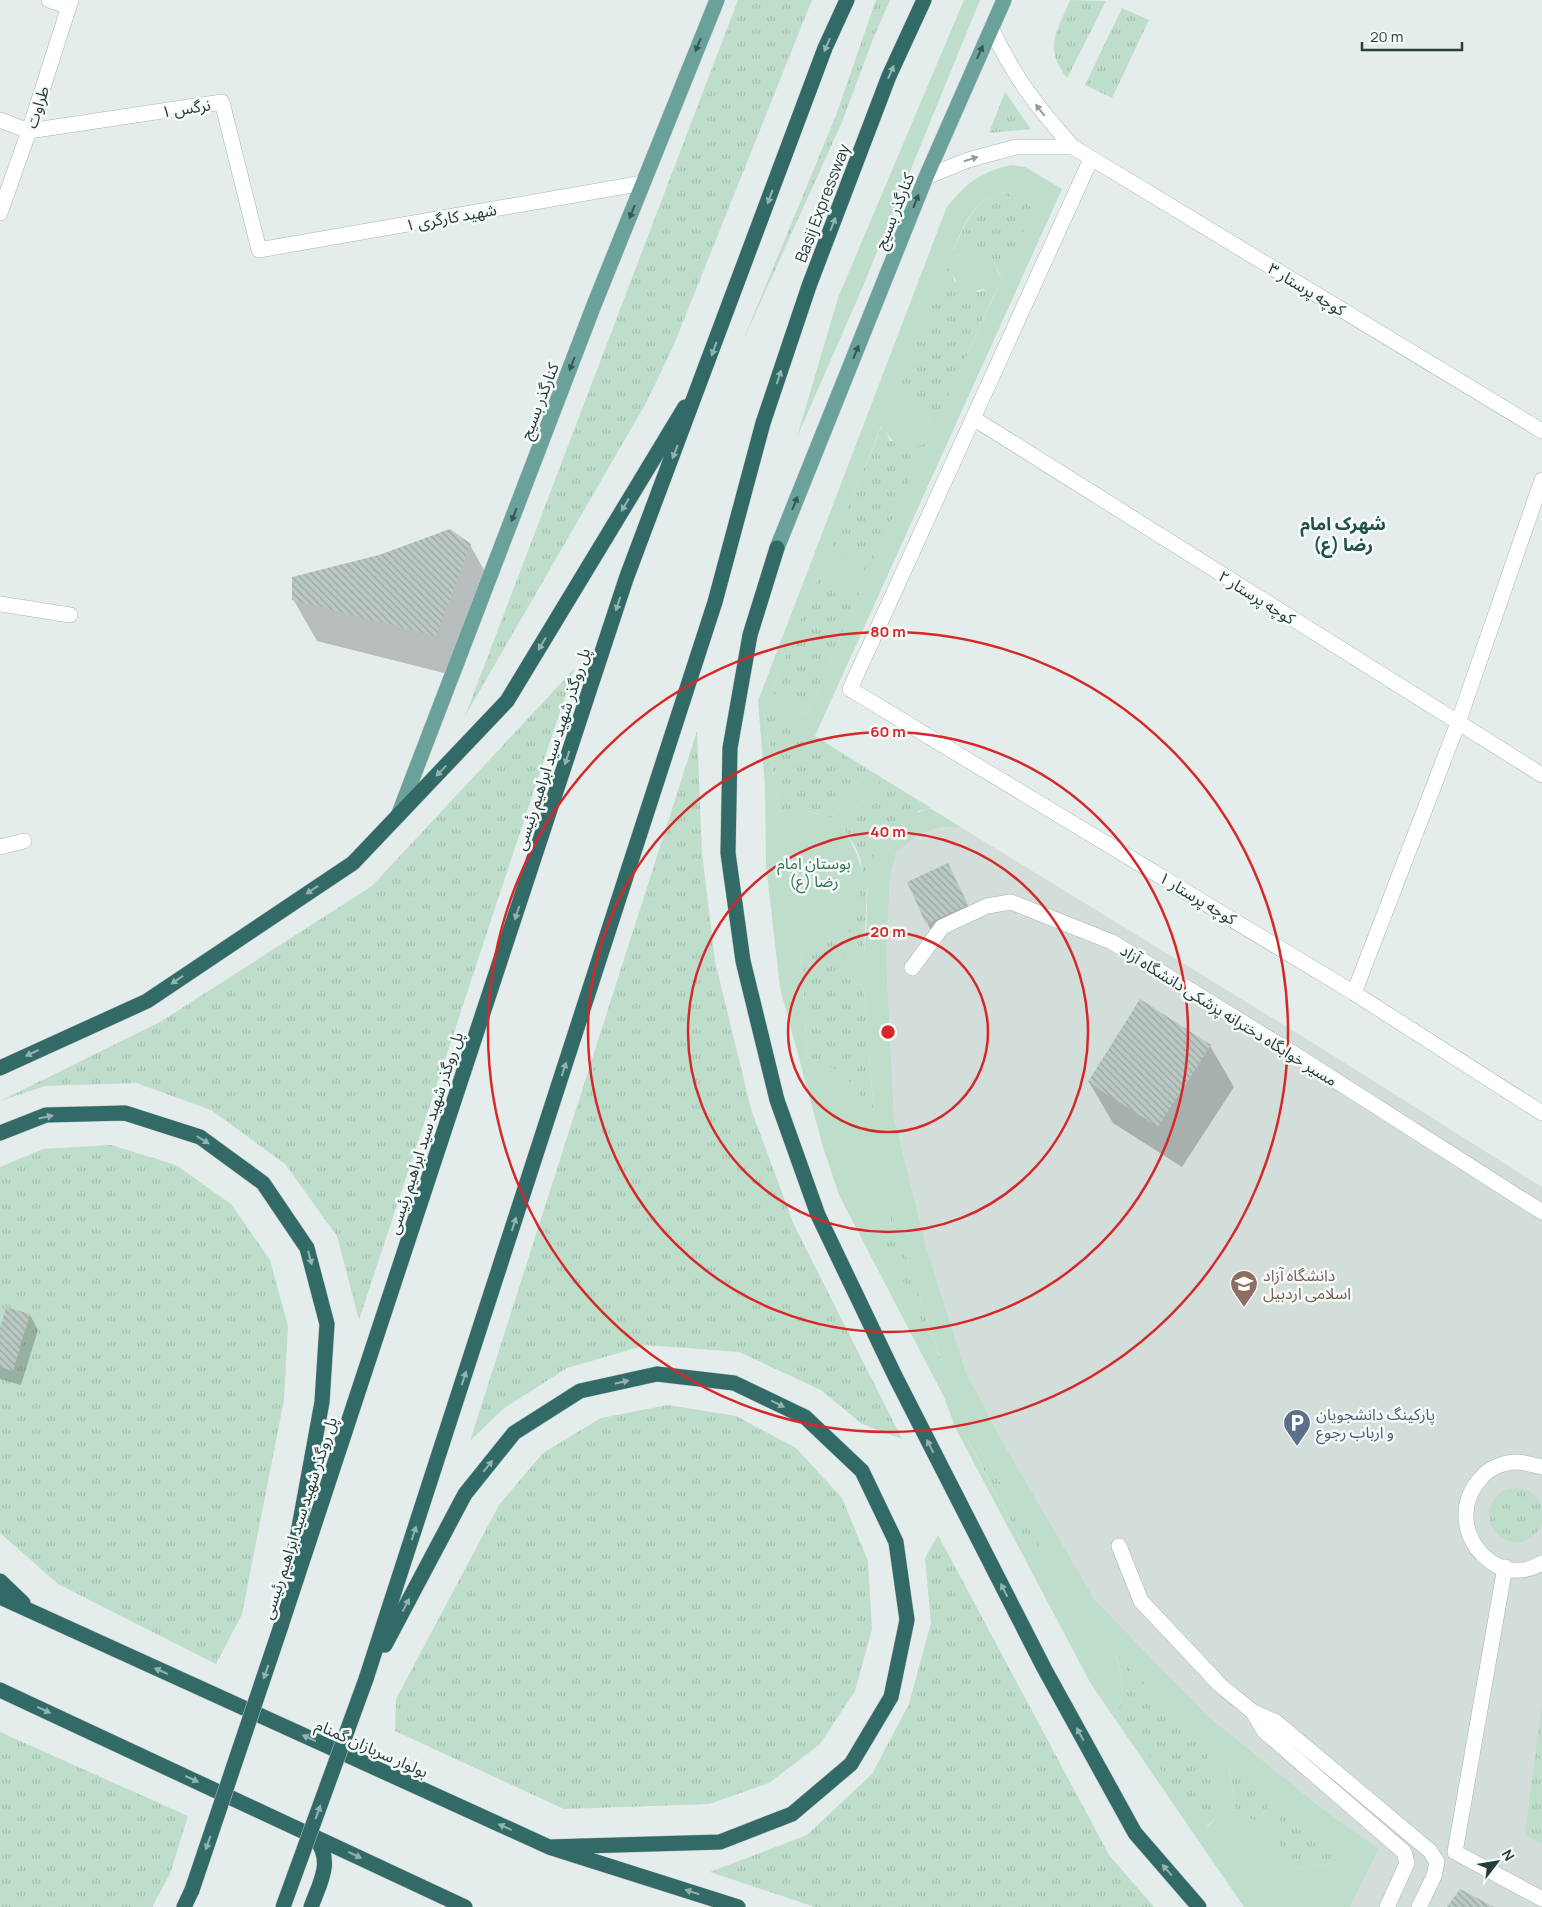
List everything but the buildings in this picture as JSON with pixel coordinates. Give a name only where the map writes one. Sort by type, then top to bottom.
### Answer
[{"type":"highway","points":[[0,1068],[146,1001],[353,863],[507,701],[705,373],[826,48],[847,0]]},
{"type":"highway","name":"Basij Expressway","points":[[366,1679],[715,602],[763,423],[809,286],[889,76],[924,0]]},
{"type":"highway","name":"پل روگذر شهید سید ابراهیم رئیسی","points":[[185,1907],[281,1626],[626,579],[705,373]]},
{"type":"highway","points":[[777,548],[750,635],[730,748],[728,853],[743,961],[777,1100],[818,1215],[895,1376],[1044,1668],[1135,1833],[1199,1907]]},
{"type":"highway","points":[[0,1133],[46,1115],[125,1113],[200,1136],[263,1183],[307,1248],[327,1324],[322,1402],[281,1626]]},
{"type":"highway","points":[[283,1907],[366,1679],[465,1494],[514,1433],[580,1392],[657,1374],[734,1383],[806,1417],[862,1471],[896,1542],[907,1620],[891,1697],[851,1764],[792,1814],[720,1842],[549,1847]]},
{"type":"highway","points":[[0,1581],[35,1614]]},
{"type":"highway","name":"بولوار سربازان گمنام","points":[[0,1597],[549,1847],[738,1907]]},
{"type":"highway","points":[[0,1690],[465,1907]]},
{"type":"highway","points":[[311,1907],[326,1865],[324,1854],[313,1835]]},
{"type":"main road","name":"کنارگذر بسیج","points":[[398,816],[643,183],[716,0]]},
{"type":"main road","name":"کنارگذر بسیج","points":[[777,548],[926,177],[1004,0]]},
{"type":"street","points":[[49,0],[70,4]]},
{"type":"street","name":"طراوت","points":[[0,213],[29,132],[70,4]]},
{"type":"street","name":"کوچه پرستار ۳","points":[[991,28],[1022,86],[1042,113],[1073,147],[1542,431]]},
{"type":"street","name":"نرگس ۱","points":[[29,132],[222,102],[259,250]]},
{"type":"street","points":[[0,120],[29,132]]},
{"type":"street","points":[[926,177],[968,160],[1016,147],[1073,147]]},
{"type":"street","points":[[973,418],[1091,159]]},
{"type":"street","name":"شهید کارگری ۱","points":[[259,250],[643,183]]},
{"type":"street","name":"کوچه پرستار ۱","points":[[973,418],[850,689],[1354,993],[1542,1113]]},
{"type":"street","name":"کوچه پرستار ۲","points":[[973,418],[1542,775]]},
{"type":"street","points":[[1354,993],[1458,723],[1542,480]]},
{"type":"street","points":[[0,604],[70,615]]},
{"type":"street","points":[[0,847],[24,841]]},
{"type":"street","name":"مسیر خوابگاه دخترانه پزشکی دانشگاه آزاد","points":[[912,968],[942,927],[987,906],[1011,902],[1112,942],[1296,1055],[1542,1212]]},
{"type":"street","points":[[1542,1467],[1515,1462],[1499,1465],[1485,1473],[1473,1485],[1466,1500],[1465,1517],[1468,1534],[1476,1549],[1489,1560],[1504,1567],[1521,1569],[1542,1563]]},
{"type":"street","points":[[1119,1546],[1141,1601],[1220,1685],[1254,1712],[1276,1722],[1430,1851],[1437,1862],[1434,1876],[1419,1907]]},
{"type":"street","points":[[1455,1852],[1504,1567]]},
{"type":"street","points":[[1254,1712],[1264,1732],[1404,1852],[1407,1863],[1387,1907]]},
{"type":"street","points":[[1437,1862],[1455,1852]]},
{"type":"street","points":[[1455,1852],[1542,1899]]},
{"type":"shaded area","name":"دانشگاه آزاد اسلامی اردبیل","points":[[942,827],[962,828],[1302,1036],[1542,1187],[1542,1907],[1350,1907],[1379,1849],[1320,1807],[1209,1717],[1095,1600],[998,1434],[965,1370],[926,1246],[894,1117],[886,953],[890,878],[896,853],[919,834]]},
{"type":"green space","points":[[738,0],[812,0],[673,347],[646,403],[465,716]]},
{"type":"green space","points":[[876,0],[890,0],[873,39],[842,122],[742,343],[835,118]]},
{"type":"green space","points":[[964,0],[980,0],[861,291],[797,437],[838,298]]},
{"type":"green space","points":[[1070,0],[1106,1],[1067,78],[1060,67],[1054,48],[1057,31]]},
{"type":"green space","points":[[1122,8],[1149,20],[1112,98],[1085,85]]},
{"type":"green space","points":[[1005,92],[1031,129],[989,133]]},
{"type":"green space","name":"بوستان امام رضا (ع)","points":[[1011,165],[1025,167],[1062,189],[815,736],[887,781],[882,778],[842,826],[856,852],[862,874],[859,896],[843,922],[864,954],[870,866],[876,848],[887,832],[905,819],[930,808],[962,828],[942,827],[919,834],[896,853],[890,878],[886,953],[894,1117],[926,1246],[965,1370],[998,1434],[1095,1600],[1209,1717],[1320,1807],[1379,1849],[1350,1907],[1244,1907],[1091,1684],[956,1429],[944,1397],[839,1195],[823,1147],[780,988],[766,865],[765,787],[758,701],[946,209],[952,200],[974,180]],"holes":[[[1005,192],[1034,208],[1001,278],[987,254],[978,252],[958,256],[953,250],[971,213],[984,201]],[[947,268],[963,292],[997,289],[933,429],[930,419],[922,407],[912,403],[889,410]],[[882,425],[891,439],[900,446],[911,447],[927,443],[866,575],[857,558],[852,555],[828,556]],[[823,566],[837,589],[862,587],[807,715],[771,692]],[[763,707],[868,770],[830,819],[811,812],[794,810],[780,814]],[[829,935],[864,991],[874,1114],[847,1079],[826,1063],[807,1057],[801,948]],[[892,1214],[942,1364],[886,1246]],[[968,1441],[977,1445],[1049,1561],[1025,1549]],[[1117,1656],[1205,1744],[1221,1812],[1207,1827],[1117,1716],[1123,1693]],[[1228,1762],[1273,1801],[1257,1822],[1236,1812]],[[1285,1811],[1355,1859],[1293,1870],[1271,1831]]]},
{"type":"green space","points":[[1005,192],[1035,208],[1001,278],[994,262],[963,254],[958,256],[953,251],[967,221],[977,207],[993,196]]},
{"type":"green space","points":[[947,267],[951,271],[955,282],[979,292],[991,287],[997,288],[933,430],[927,413],[917,405],[912,403],[888,411]]},
{"type":"green space","points":[[883,424],[890,441],[928,442],[866,576],[827,557]]},
{"type":"green space","points":[[823,566],[862,587],[807,715],[771,692]]},
{"type":"green space","points":[[574,669],[359,1320],[337,1236],[285,1164],[211,1110],[136,1083],[45,1086],[0,1101],[160,1022],[372,886]]},
{"type":"green space","points":[[763,706],[868,770],[830,819],[810,811],[780,815]]},
{"type":"green space","points":[[697,731],[702,852],[715,961],[751,1109],[794,1225],[902,1439],[862,1424],[821,1390],[739,1352],[646,1345],[567,1368],[503,1409],[470,1441]]},
{"type":"green space","points":[[882,778],[931,808],[918,811],[867,889],[864,955],[843,922],[857,899],[862,881],[862,871],[855,846],[842,826]]},
{"type":"green space","points":[[829,934],[864,991],[874,1115],[846,1079],[820,1061],[807,1057],[801,948]]},
{"type":"green space","points":[[111,1145],[176,1165],[231,1204],[270,1260],[288,1326],[284,1400],[242,1614],[216,1664],[58,1584],[0,1533],[0,1167],[43,1149]]},
{"type":"green space","points":[[892,1213],[944,1370],[886,1246]]},
{"type":"green space","points":[[668,1405],[736,1416],[796,1448],[842,1498],[868,1561],[872,1629],[855,1691],[820,1744],[769,1783],[709,1804],[564,1809],[395,1731],[396,1699],[499,1505],[543,1453],[601,1418]]},
{"type":"green space","points":[[968,1440],[977,1445],[1050,1562],[1025,1549]]},
{"type":"green space","points":[[1516,1488],[1526,1490],[1535,1496],[1541,1505],[1543,1515],[1541,1525],[1535,1534],[1526,1540],[1516,1542],[1506,1540],[1497,1534],[1491,1525],[1489,1515],[1491,1505],[1497,1496],[1506,1490]]},
{"type":"green space","points":[[938,1535],[1109,1855],[1154,1907],[815,1907],[710,1872],[807,1835],[872,1774],[909,1704],[931,1623],[925,1558]]},
{"type":"green space","points":[[1117,1655],[1206,1744],[1221,1812],[1206,1827],[1117,1716],[1123,1693]]},
{"type":"green space","points":[[1542,1704],[1542,1844],[1525,1835]]},
{"type":"green space","points":[[0,1732],[188,1816],[170,1874],[152,1907],[0,1907]]},
{"type":"green space","points":[[1228,1761],[1273,1801],[1257,1822],[1236,1812]]},
{"type":"green space","points":[[1285,1811],[1355,1859],[1293,1870],[1271,1831]]},
{"type":"place","name":"دانشگاه آزاد اسلامی اردبیل","points":[[1244,1308]]},
{"type":"place","name":"پارکینگ دانشجویان و ارباب رجوع","points":[[1297,1447]]},
{"type":"district","name":"شهرک امام رضا (ع)","points":[[1343,534]]}]
